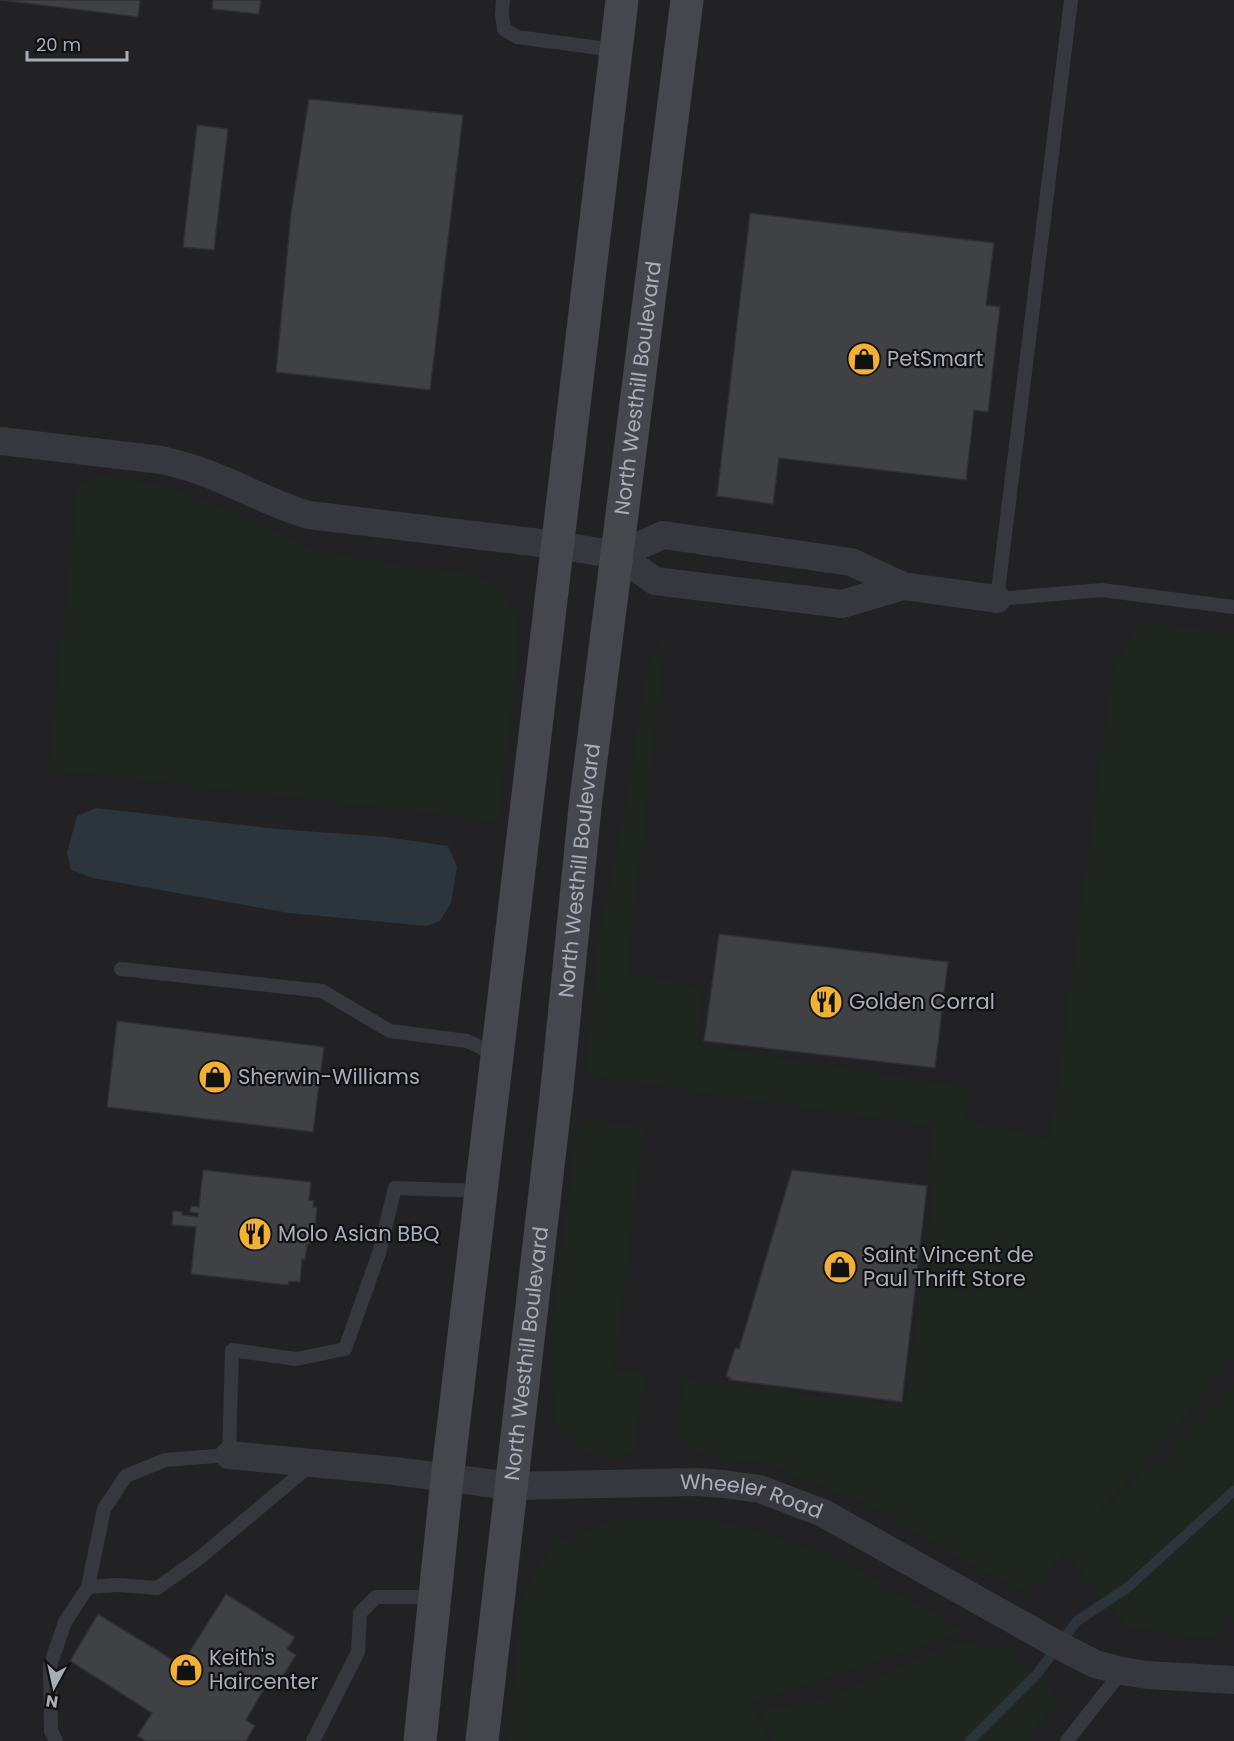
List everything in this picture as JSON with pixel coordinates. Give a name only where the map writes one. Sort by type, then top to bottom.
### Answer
[{"type":"street","points":[[420,1741],[447,1479],[622,0]]},
{"type":"street","name":"North Westhill Boulevard","points":[[482,1741],[557,1088],[585,807],[687,0]]},
{"type":"street","points":[[0,441],[162,460],[187,466],[222,479],[289,510],[309,515],[486,535],[618,555],[655,581],[842,604],[903,586]]},
{"type":"street","points":[[618,555],[663,535],[851,562],[903,586],[997,599]]},
{"type":"street","name":"Wheeler Road","points":[[229,1455],[395,1471],[511,1486],[697,1482],[760,1489],[823,1513],[1027,1627],[1108,1667],[1147,1675],[1234,1680]]},
{"type":"lane","points":[[503,0],[504,29],[517,37],[615,50]]},
{"type":"lane","points":[[1071,0],[997,599],[1102,590],[1234,608]]},
{"type":"lane","points":[[121,969],[322,991],[390,1031],[467,1041],[497,1055]]},
{"type":"lane","points":[[56,1741],[51,1731],[50,1666],[65,1622],[88,1587],[104,1509],[126,1476],[165,1461],[229,1455],[232,1350],[296,1359],[345,1349],[379,1253],[395,1188],[481,1191]]},
{"type":"lane","points":[[88,1587],[118,1585],[157,1588],[197,1560],[312,1464]]},
{"type":"lane","points":[[313,1741],[358,1652],[360,1612],[376,1597],[435,1597]]},
{"type":"lane","points":[[1067,1741],[1108,1667]]},
{"type":"shaded area","points":[[0,0],[1234,0],[1234,1741],[0,1741]]},
{"type":"shaded area","points":[[101,474],[167,487],[223,507],[311,549],[394,564],[474,574],[505,593],[519,626],[518,655],[498,821],[48,769],[78,485]]},
{"type":"shaded area","points":[[1140,621],[1234,634],[1234,1360],[1088,1525],[1214,1406],[1234,1383],[1234,1618],[1212,1639],[1127,1627],[1065,1551],[1027,1594],[871,1506],[763,1463],[693,1453],[677,1431],[683,1379],[905,1406],[934,1188],[927,1179],[933,1126],[609,1079],[586,1071],[598,939],[626,805],[648,664],[666,636],[627,972],[702,988],[697,1044],[970,1088],[966,1120],[1050,1139],[1113,669]]},
{"type":"shaded area","points":[[96,808],[277,829],[387,837],[448,846],[457,867],[451,903],[440,921],[427,926],[289,913],[93,878],[71,870],[67,853],[77,816]]},
{"type":"shaded area","points":[[591,1119],[644,1127],[614,1370],[645,1374],[634,1451],[616,1460],[582,1451],[554,1425],[551,1328],[577,1126]]},
{"type":"shaded area","points":[[616,1519],[725,1522],[833,1555],[964,1631],[752,1702],[768,1741],[509,1741],[521,1594],[553,1545]]},
{"type":"shaded area","points":[[953,1643],[1013,1649],[1058,1699],[1024,1741],[772,1741],[761,1711],[825,1699]]},
{"type":"building","points":[[0,0],[140,0],[138,17]]},
{"type":"building","points":[[213,0],[261,0],[259,14],[212,9]]},
{"type":"building","points":[[309,99],[463,115],[430,390],[276,372],[291,213]]},
{"type":"building","points":[[197,125],[228,129],[214,250],[183,247]]},
{"type":"building","name":"PetSmart","points":[[750,213],[994,243],[986,305],[1000,307],[988,412],[974,410],[966,480],[779,458],[773,504],[717,496]]},
{"type":"building","name":"Golden Corral","points":[[719,934],[948,962],[935,1068],[704,1041]]},
{"type":"building","name":"Sherwin-Williams","points":[[117,1021],[324,1047],[313,1132],[107,1107]]},
{"type":"building","name":"Molo Asian BBQ","points":[[203,1170],[311,1182],[309,1200],[314,1201],[313,1207],[317,1207],[314,1240],[310,1240],[310,1244],[307,1244],[305,1260],[302,1259],[300,1282],[289,1281],[288,1285],[191,1274],[196,1227],[172,1225],[173,1211],[198,1217],[198,1213],[190,1212],[191,1206],[199,1207]]},
{"type":"building","name":"Saint Vincent de Paul Thrift Store","points":[[792,1170],[927,1186],[902,1402],[730,1380],[731,1378],[726,1376],[735,1348],[739,1349]]},
{"type":"building","name":"Keith's Haircenter","points":[[226,1594],[295,1637],[287,1649],[296,1655],[280,1681],[272,1675],[246,1720],[255,1726],[246,1741],[146,1741],[137,1736],[152,1713],[70,1661],[98,1614],[181,1665]]},
{"type":"waterway","points":[[970,1741],[1037,1674],[1077,1621],[1127,1588],[1234,1491]]},
{"type":"place","name":"PetSmart","points":[[864,359]]},
{"type":"place","name":"Golden Corral","points":[[826,1002]]},
{"type":"place","name":"Sherwin-Williams","points":[[215,1077]]},
{"type":"place","name":"Molo Asian BBQ","points":[[255,1234]]},
{"type":"place","name":"Saint Vincent de Paul Thrift Store","points":[[840,1267]]},
{"type":"place","name":"Keith's Haircenter","points":[[186,1670]]}]
